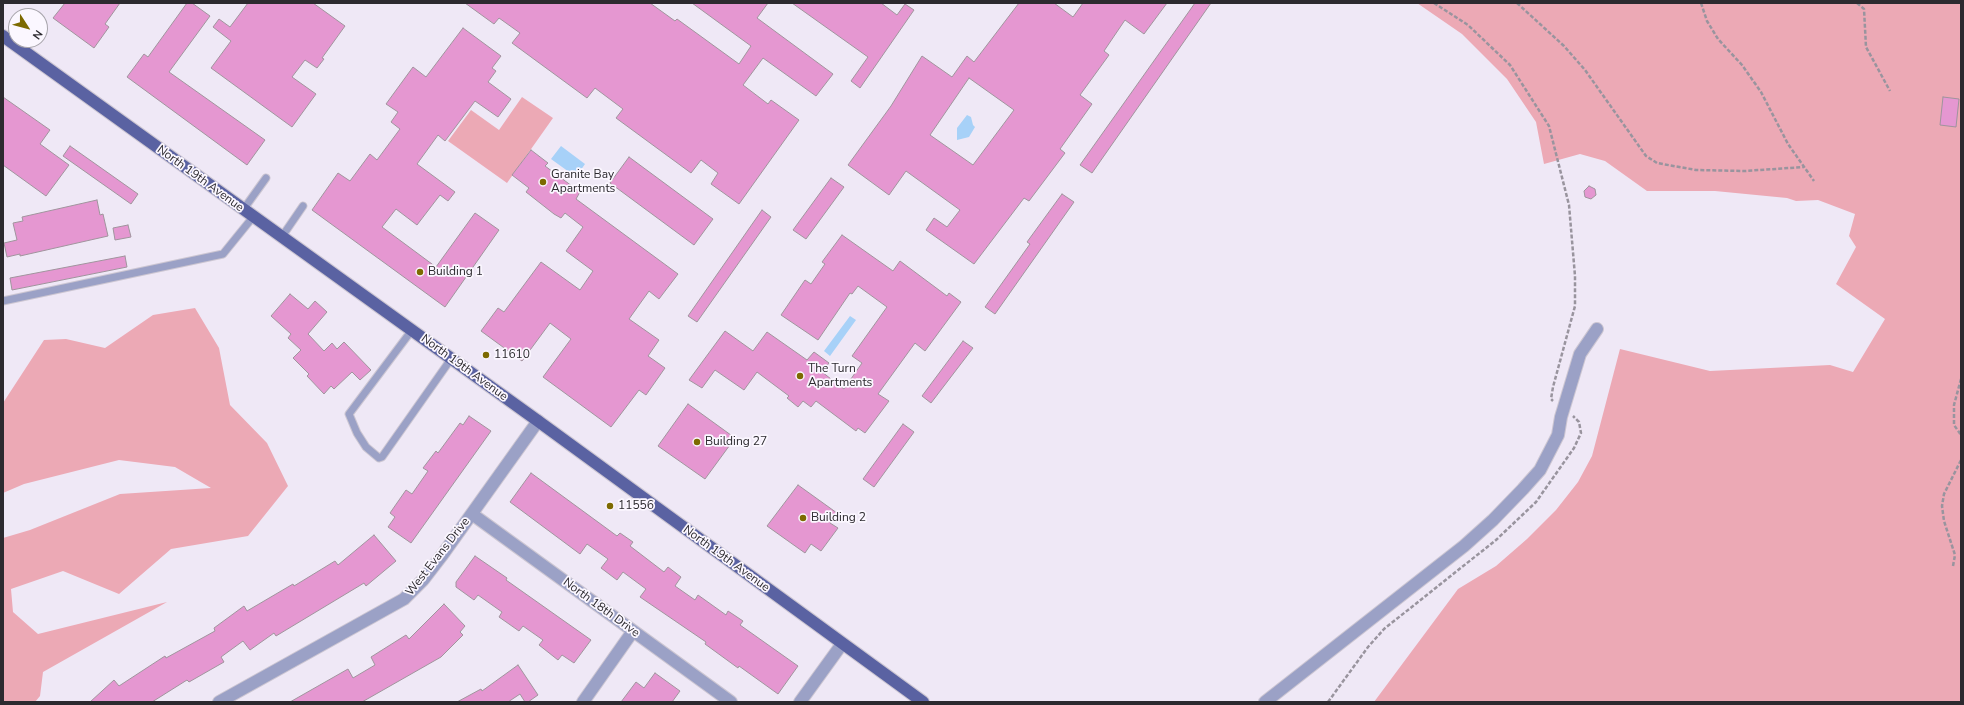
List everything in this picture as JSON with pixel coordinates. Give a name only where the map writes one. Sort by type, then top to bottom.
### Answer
[{"type":"main road","name":"North 19th Avenue","points":[[3,36],[281,238],[451,358],[923,702]]},
{"type":"street","points":[[1265,702],[1464,546],[1510,504],[1540,470],[1558,435],[1563,410],[1580,354],[1597,329]]},
{"type":"street","name":"West Evans Drive","points":[[219,702],[404,600],[423,580],[538,421]]},
{"type":"street","name":"North 18th Drive","points":[[472,514],[731,702]]},
{"type":"street","points":[[583,702],[633,631]]},
{"type":"street","points":[[800,702],[842,644]]},
{"type":"lane","points":[[3,301],[223,254],[248,214],[266,178]]},
{"type":"lane","points":[[281,238],[303,206]]},
{"type":"lane","points":[[412,330],[349,414],[357,433],[366,447],[379,458],[382,457],[451,358]]},
{"type":"path","points":[[1328,702],[1368,647],[1384,629],[1496,540],[1536,502],[1574,448],[1581,433],[1579,422],[1575,417],[1563,410],[1551,399],[1575,306],[1575,276],[1569,205],[1549,126],[1510,65],[1468,25],[1434,3]]},
{"type":"path","points":[[1517,3],[1564,46],[1586,70],[1646,156],[1657,163],[1696,170],[1724,171],[1804,167]]},
{"type":"path","points":[[1701,3],[1707,21],[1718,39],[1742,65],[1761,92],[1788,144],[1814,181]]},
{"type":"path","points":[[1857,3],[1864,9],[1866,47],[1890,91]]},
{"type":"path","points":[[1961,380],[1954,405],[1954,425],[1961,435]]},
{"type":"path","points":[[1953,566],[1955,555],[1944,521],[1942,506],[1944,494],[1961,460]]},
{"type":"shaded area","points":[[1417,3],[1961,3],[1961,702],[1374,702],[1458,589],[1496,566],[1527,539],[1556,510],[1578,482],[1592,456],[1620,349],[1710,371],[1830,365],[1853,372],[1885,319],[1836,284],[1856,247],[1849,236],[1855,214],[1818,200],[1796,201],[1787,198],[1715,191],[1647,191],[1605,161],[1580,154],[1544,164],[1536,122],[1507,79],[1462,34]]},
{"type":"shaded area","points":[[522,97],[553,118],[507,183],[448,141],[471,110],[499,130]]},
{"type":"shaded area","points":[[195,308],[219,348],[230,405],[267,443],[288,486],[248,536],[171,549],[119,594],[63,571],[11,589],[13,612],[38,634],[167,602],[43,672],[40,696],[35,702],[3,702],[3,538],[30,530],[120,494],[211,488],[175,467],[119,460],[24,484],[3,493],[3,403],[44,340],[66,339],[105,348],[153,315]]},
{"type":"water","points":[[967,115],[971,117],[975,127],[969,137],[957,140],[957,128]]},
{"type":"water","points":[[561,146],[585,164],[576,177],[551,159]]},
{"type":"water","points":[[850,316],[856,320],[830,356],[824,351]]},
{"type":"building","points":[[65,3],[120,3],[105,24],[109,27],[94,48],[53,18]]},
{"type":"building","points":[[187,3],[192,3],[210,16],[169,72],[265,140],[247,165],[127,77],[144,54],[148,57]]},
{"type":"building","points":[[248,3],[313,3],[345,26],[322,58],[324,59],[317,68],[305,60],[292,77],[316,94],[292,127],[211,68],[231,41],[213,27],[219,19],[230,27]]},
{"type":"building","points":[[465,3],[650,3],[675,21],[677,19],[739,64],[751,46],[692,3],[768,3],[757,18],[833,74],[816,96],[763,58],[743,85],[768,104],[771,100],[799,120],[739,204],[711,184],[718,173],[701,160],[691,173],[616,118],[623,109],[595,88],[587,98],[512,43],[520,33],[499,18],[494,24]]},
{"type":"building","points":[[792,3],[881,3],[897,15],[905,4],[914,10],[860,88],[851,81],[868,57]]},
{"type":"building","points":[[1019,3],[1054,3],[1073,17],[1083,3],[1167,3],[1144,34],[1125,20],[1104,51],[1109,55],[1080,95],[1092,104],[1060,149],[1065,153],[1029,201],[1024,198],[974,264],[926,230],[934,218],[947,227],[960,210],[906,171],[889,195],[848,165],[891,106],[922,56],[952,77],[967,56],[974,62]],"holes":[[[969,78],[1014,110],[973,165],[930,135]]]},
{"type":"building","points":[[1195,3],[1211,3],[1092,173],[1080,165]]},
{"type":"building","points":[[463,28],[501,56],[492,68],[496,71],[488,82],[511,99],[498,117],[475,101],[445,141],[438,135],[417,164],[455,192],[448,201],[440,195],[417,225],[396,209],[382,227],[436,267],[475,213],[499,230],[445,307],[312,210],[338,173],[350,181],[370,154],[377,160],[400,129],[391,122],[398,112],[386,104],[413,67],[426,77]]},
{"type":"building","points":[[3,97],[50,130],[40,144],[69,165],[46,196],[3,165]]},
{"type":"building","points":[[1943,97],[1959,99],[1956,127],[1940,125]]},
{"type":"building","points":[[70,146],[138,194],[131,204],[63,156]]},
{"type":"building","points":[[531,150],[548,163],[545,166],[580,192],[576,199],[678,274],[659,299],[649,291],[629,319],[659,340],[648,356],[665,368],[646,395],[639,390],[611,427],[543,377],[571,339],[550,323],[522,361],[481,331],[498,308],[504,312],[541,262],[580,290],[593,271],[566,251],[583,227],[565,213],[561,218],[554,214],[526,192],[529,188],[512,175]]},
{"type":"building","points":[[629,157],[713,219],[694,245],[610,183]]},
{"type":"building","points":[[831,178],[844,187],[806,239],[793,230]]},
{"type":"building","points":[[1589,186],[1595,189],[1596,195],[1591,199],[1585,197],[1584,191]]},
{"type":"building","points":[[1062,194],[1074,202],[995,314],[985,307],[1030,244],[1027,242]]},
{"type":"building","points":[[97,200],[100,215],[103,214],[108,236],[20,256],[20,254],[7,257],[4,243],[17,240],[13,223],[23,221],[22,217]]},
{"type":"building","points":[[762,210],[771,217],[697,322],[688,316]]},
{"type":"building","points":[[128,225],[131,237],[115,240],[113,228]]},
{"type":"building","points":[[842,235],[893,271],[900,261],[947,296],[949,293],[961,302],[925,351],[915,343],[878,394],[889,401],[865,433],[858,428],[856,431],[816,401],[811,407],[803,401],[798,407],[787,398],[789,396],[757,372],[744,390],[715,370],[702,388],[689,380],[725,331],[753,351],[767,332],[807,360],[814,352],[829,363],[822,372],[844,389],[862,363],[852,356],[887,307],[858,286],[852,294],[850,293],[818,340],[781,315],[805,280],[811,284],[825,264],[822,262]]},
{"type":"building","points":[[125,256],[127,267],[12,290],[10,278]]},
{"type":"building","points":[[290,294],[308,309],[315,301],[327,312],[308,334],[324,351],[332,343],[337,349],[344,342],[371,370],[360,380],[352,372],[334,389],[331,386],[324,394],[307,376],[309,374],[293,358],[301,350],[288,338],[291,334],[271,316]]},
{"type":"building","points":[[963,341],[973,348],[931,403],[922,396]]},
{"type":"building","name":"Building 27","points":[[688,404],[735,438],[705,479],[658,446]]},
{"type":"building","points":[[469,416],[491,431],[411,543],[388,527],[395,517],[390,513],[406,490],[412,494],[428,471],[423,468],[436,451],[438,453],[460,423],[463,425]]},
{"type":"building","points":[[903,424],[914,432],[874,487],[863,479]]},
{"type":"building","points":[[531,473],[617,536],[620,533],[633,542],[630,546],[664,572],[668,567],[681,577],[675,586],[695,600],[698,595],[726,615],[728,611],[743,621],[740,625],[798,666],[778,694],[739,666],[738,668],[705,644],[706,642],[640,597],[646,589],[623,572],[617,580],[601,568],[608,559],[587,544],[580,554],[510,502]]},
{"type":"building","name":"Building 2","points":[[798,485],[837,513],[830,523],[838,528],[821,551],[811,544],[805,553],[767,526]]},
{"type":"building","points":[[374,535],[396,561],[366,586],[364,583],[276,636],[274,633],[250,650],[243,641],[221,657],[224,662],[189,682],[187,680],[152,702],[90,702],[114,680],[119,686],[165,656],[166,658],[215,631],[214,628],[244,606],[247,611],[293,584],[294,586],[335,561],[338,565]]},
{"type":"building","points":[[475,556],[507,578],[506,580],[591,640],[574,663],[562,655],[558,660],[539,645],[543,640],[523,626],[519,631],[499,617],[502,612],[478,595],[474,600],[456,587],[456,582]]},
{"type":"building","points":[[444,604],[465,626],[460,632],[463,635],[441,657],[362,702],[290,702],[348,669],[353,678],[375,665],[371,657],[406,635],[409,639]]},
{"type":"building","points":[[518,665],[538,695],[528,702],[525,702],[520,694],[508,702],[457,702],[481,689],[482,691]]},
{"type":"building","points":[[655,673],[680,691],[672,702],[621,702],[636,682],[644,688]]},
{"type":"place","name":"Granite Bay Apartments","points":[[543,182]]},
{"type":"place","name":"Building 1","points":[[420,272]]},
{"type":"place","name":"11610","points":[[486,355]]},
{"type":"place","name":"The Turn Apartments","points":[[800,376]]},
{"type":"place","name":"Building 27","points":[[697,442]]},
{"type":"place","name":"11556","points":[[610,506]]},
{"type":"place","name":"Building 2","points":[[803,518]]}]
